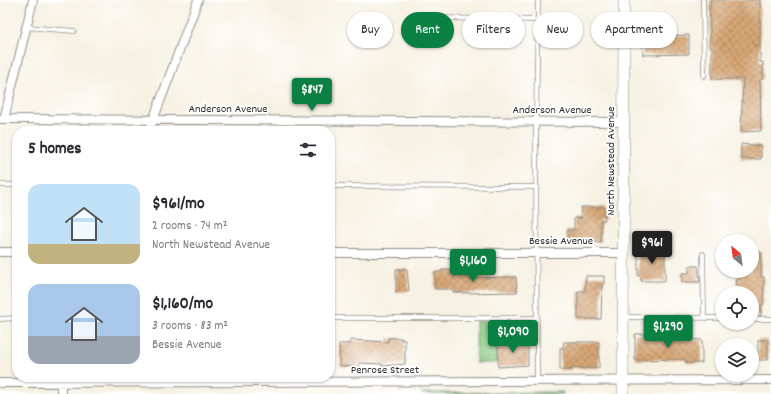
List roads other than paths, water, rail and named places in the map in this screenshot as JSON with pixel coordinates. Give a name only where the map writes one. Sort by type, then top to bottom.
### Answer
[{"type":"street","points":[[2,119],[33,0]]},
{"type":"street","points":[[151,126],[198,0]]},
{"type":"street","name":"North Newstead Avenue","points":[[623,394],[624,0]]},
{"type":"street","name":"Anderson Avenue","points":[[2,119],[536,123],[624,122]]},
{"type":"street","points":[[0,252],[12,252]]},
{"type":"street","name":"Bessie Avenue","points":[[335,253],[624,253]]},
{"type":"street","name":"Penrose Street","points":[[335,381],[771,380]]},
{"type":"street","name":"Penrose Street","points":[[0,383],[20,382]]},
{"type":"street","points":[[61,382],[61,394]]},
{"type":"lane","points":[[538,0],[538,12]]},
{"type":"lane","points":[[703,0],[704,76]]},
{"type":"lane","points":[[454,18],[533,20]]},
{"type":"lane","points":[[26,27],[74,32]]},
{"type":"lane","points":[[537,48],[536,123],[537,381]]},
{"type":"lane","points":[[0,185],[12,185]]},
{"type":"lane","points":[[335,186],[537,187]]},
{"type":"lane","points":[[702,254],[704,317]]},
{"type":"lane","points":[[623,317],[715,318]]},
{"type":"lane","points":[[0,318],[12,318]]},
{"type":"lane","points":[[335,318],[537,318]]},
{"type":"lane","points":[[759,319],[771,319]]}]
